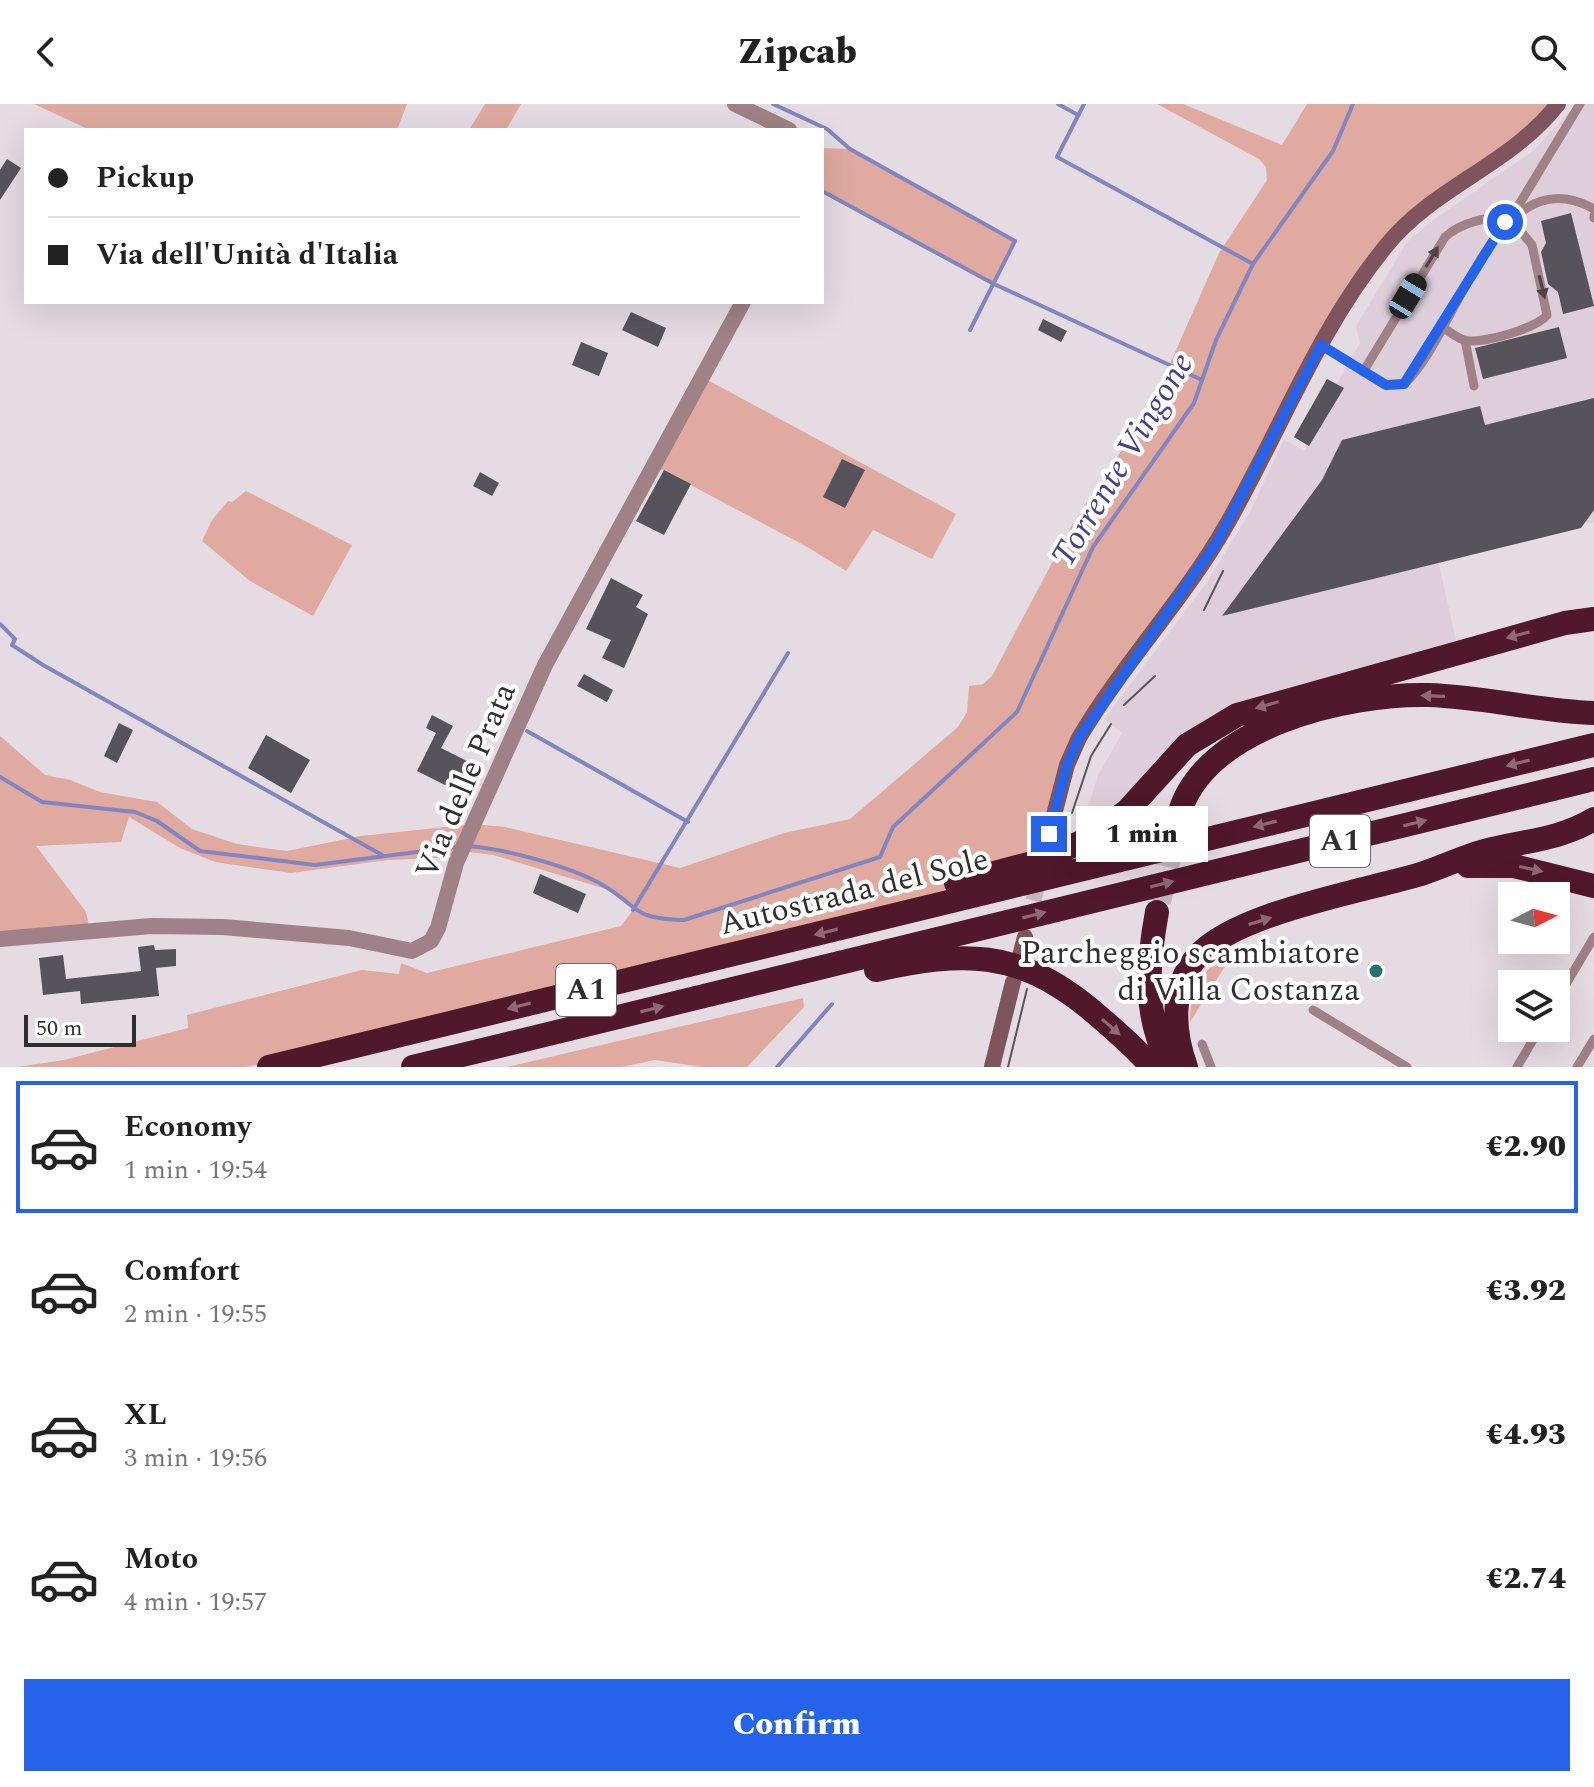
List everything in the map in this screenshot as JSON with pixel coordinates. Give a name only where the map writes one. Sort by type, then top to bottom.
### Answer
[{"type":"highway","points":[[994,882],[1064,851],[1103,829],[1127,811],[1187,745],[1237,715],[1553,626],[1594,619]]},
{"type":"highway","points":[[1179,815],[1206,767],[1239,739],[1279,723],[1348,704],[1426,695],[1594,713]]},
{"type":"highway","name":"Autostrada del Sole","points":[[269,1067],[902,914],[952,885],[994,882],[1097,865],[1594,745]]},
{"type":"highway","name":"Autostrada del Sole","points":[[413,1067],[1594,779]]},
{"type":"highway","points":[[1186,1067],[1176,1024],[1178,995],[1189,967],[1207,947],[1241,926],[1426,873],[1485,851],[1557,836],[1594,819]]},
{"type":"highway","points":[[1426,873],[1470,866],[1514,866],[1594,886]]},
{"type":"highway","points":[[1157,912],[1149,956],[1148,992],[1156,1031],[1171,1067]]},
{"type":"highway","points":[[719,992],[826,981],[925,960],[973,956],[1016,964],[1067,991],[1138,1051],[1152,1067]]},
{"type":"street","points":[[735,104],[785,128]]},
{"type":"street","points":[[1049,834],[1067,765],[1079,738],[1212,550],[1321,345],[1370,266],[1396,234],[1518,145],[1558,104]]},
{"type":"street","name":"Via delle Prata","points":[[0,939],[151,926],[223,927],[349,938],[412,951],[431,941],[438,928],[456,863],[545,665],[742,304]]},
{"type":"street","points":[[1020,956],[1025,937]]},
{"type":"street","points":[[992,1067],[1013,982]]},
{"type":"lane","points":[[1321,345],[1391,386],[1404,384],[1580,104]]},
{"type":"lane","points":[[1363,372],[1445,237],[1460,227],[1485,219],[1510,218],[1545,202],[1578,200],[1594,209]]},
{"type":"lane","points":[[1442,327],[1465,340],[1535,326],[1547,315],[1532,245],[1510,218]]},
{"type":"lane","points":[[1465,340],[1474,386]]},
{"type":"lane","points":[[1570,977],[1594,937]]},
{"type":"lane","points":[[1313,1010],[1407,1067]]},
{"type":"lane","points":[[1577,1067],[1594,1039]]},
{"type":"lane","points":[[1517,1067],[1532,1042]]},
{"type":"lane","points":[[1202,1044],[1211,1067]]},
{"type":"shaded area","points":[[34,104],[407,104],[398,128],[86,128]]},
{"type":"shaded area","points":[[485,104],[521,104],[507,128],[470,128]]},
{"type":"shaded area","points":[[1157,104],[1183,104],[1282,145],[1307,104],[1558,104],[1388,243],[1249,483],[1090,720],[1049,834],[1037,838],[1030,864],[952,885],[902,914],[356,1046],[246,1067],[17,1067],[64,1060],[188,1028],[187,1015],[362,970],[399,974],[401,963],[427,973],[621,926],[633,910],[616,892],[493,855],[461,851],[442,858],[388,860],[291,873],[215,862],[180,848],[129,817],[121,842],[36,846],[86,912],[90,931],[0,939],[0,736],[45,775],[70,780],[100,792],[157,802],[192,829],[237,844],[287,851],[361,836],[473,824],[505,827],[680,868],[784,833],[850,819],[958,727],[967,712],[969,686],[983,684],[992,676],[1072,525],[1137,427],[1143,430],[1177,370],[1169,366],[1219,253],[1267,180],[1266,167],[1259,159]]},
{"type":"shaded area","points":[[1576,104],[1594,104],[1594,522],[1438,560],[1456,640],[1222,710],[1182,735],[1105,815],[1082,828],[1098,775],[1122,733],[1104,719],[1207,582],[1250,512],[1284,439],[1304,451],[1308,446],[1294,437],[1327,379],[1337,383],[1360,343],[1356,326],[1407,242],[1433,220],[1533,151]]},
{"type":"shaded area","points":[[824,148],[850,149],[1015,241],[994,284],[824,192]]},
{"type":"shaded area","points":[[702,377],[956,514],[932,559],[873,530],[846,571],[655,466]]},
{"type":"shaded area","points":[[246,491],[352,545],[313,616],[250,581],[202,541],[212,520],[228,501],[232,502]]},
{"type":"shaded area","points":[[1239,944],[1190,1022],[1193,997],[1203,976],[1219,958]]},
{"type":"shaded area","points":[[803,998],[804,1007],[747,1067],[702,1067],[655,1060],[622,1067],[507,1067]]},
{"type":"building","points":[[7,159],[21,168],[0,200],[0,170]]},
{"type":"building","points":[[1571,213],[1594,306],[1563,314],[1558,292],[1548,284],[1541,252],[1546,243],[1541,221]]},
{"type":"building","points":[[631,312],[666,328],[658,347],[622,330]]},
{"type":"building","points":[[1043,319],[1067,331],[1061,342],[1038,330]]},
{"type":"building","points":[[1559,327],[1567,358],[1483,379],[1475,348]]},
{"type":"building","points":[[581,342],[608,353],[599,376],[572,365]]},
{"type":"building","points":[[1327,379],[1344,388],[1309,446],[1294,437]]},
{"type":"building","points":[[1594,398],[1594,510],[1581,528],[1222,616],[1322,480],[1342,440],[1480,406],[1485,425]]},
{"type":"building","points":[[842,459],[865,470],[845,508],[823,497]]},
{"type":"building","points":[[664,470],[691,484],[664,535],[636,521]]},
{"type":"building","points":[[480,472],[499,483],[492,496],[473,486]]},
{"type":"building","points":[[611,578],[643,595],[636,607],[648,614],[624,668],[602,658],[611,640],[586,629]]},
{"type":"building","points":[[584,674],[613,690],[607,702],[577,686]]},
{"type":"building","points":[[432,715],[453,726],[441,748],[477,766],[463,794],[417,771],[436,733],[426,728]]},
{"type":"building","points":[[119,723],[133,730],[117,763],[104,756]]},
{"type":"building","points":[[266,735],[310,760],[291,793],[248,768]]},
{"type":"building","points":[[540,874],[586,894],[578,913],[533,893]]},
{"type":"building","points":[[154,945],[155,950],[176,949],[176,966],[156,968],[159,996],[81,1004],[80,991],[43,995],[39,958],[63,955],[66,979],[141,971],[138,947]]},
{"type":"waterway","points":[[773,104],[827,129],[850,149],[1015,241],[970,330]]},
{"type":"waterway","points":[[1058,104],[1078,115]]},
{"type":"waterway","points":[[1084,104],[1057,157],[1253,264]]},
{"type":"waterway","name":"Torrente Vingone","points":[[469,846],[555,865],[601,884],[645,914],[684,920],[880,857],[893,827],[1017,712],[1093,547],[1194,403],[1216,340],[1253,264],[1333,151],[1353,104]]},
{"type":"waterway","points":[[824,192],[994,284],[1202,380]]},
{"type":"waterway","points":[[0,624],[15,639],[12,645],[43,665],[382,855]]},
{"type":"waterway","points":[[633,910],[788,653]]},
{"type":"waterway","points":[[527,731],[688,822]]},
{"type":"waterway","points":[[0,777],[42,802],[135,812],[157,821],[200,851],[315,865],[456,847]]},
{"type":"waterway","name":"Torrente Vingone","points":[[777,1067],[832,1004]]},
{"type":"tunnel","points":[[1159,902],[1179,815]]},
{"type":"tunnel","points":[[1028,924],[1049,834]]},
{"type":"tram line","points":[[1204,610],[1223,571]]},
{"type":"tram line","points":[[1124,705],[1155,676]]},
{"type":"tram line","points":[[1072,813],[1091,756],[1111,724]]},
{"type":"tram line","points":[[1008,1067],[1027,989]]},
{"type":"place","name":"Parcheggio scambiatore di Villa Costanza","points":[[1376,971]]},
{"type":"route","points":[[1049,834],[1067,765],[1079,738],[1217,542],[1289,399],[1321,345],[1386,385],[1395,387],[1404,384],[1505,222]]}]
